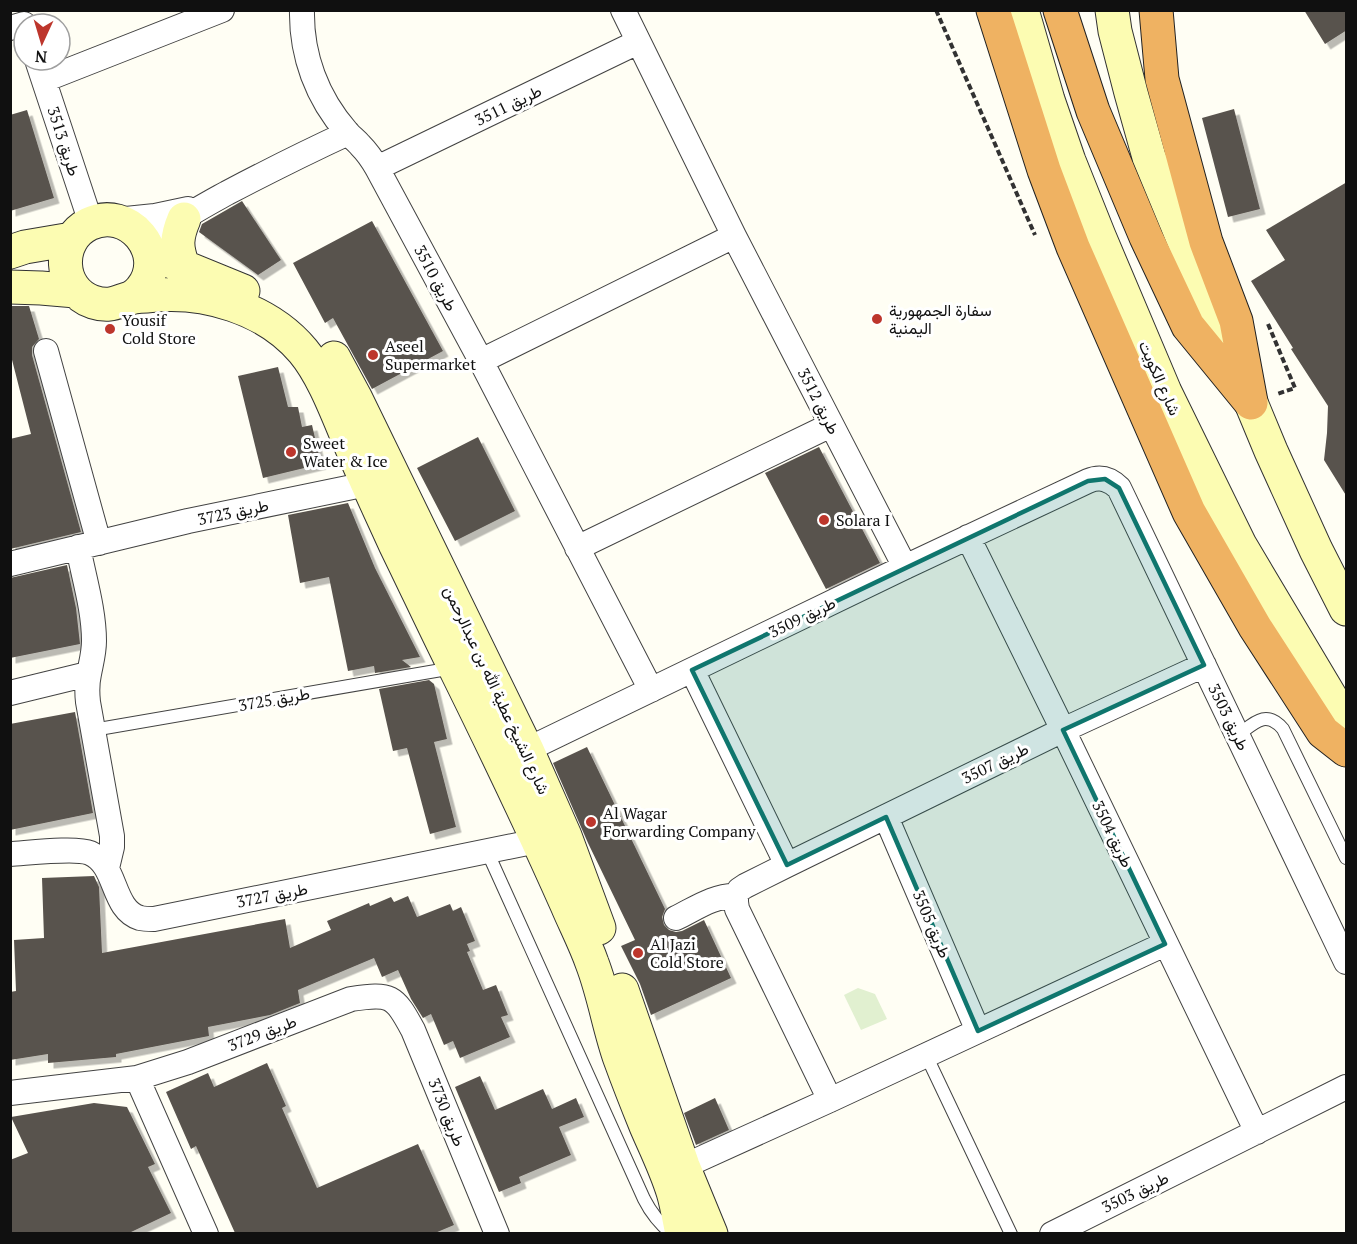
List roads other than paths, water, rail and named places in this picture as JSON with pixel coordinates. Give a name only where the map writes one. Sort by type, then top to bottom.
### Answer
[{"type":"highway","points":[[1060,10],[1093,111],[1146,237],[1188,326],[1251,404]]},
{"type":"highway","points":[[1156,10],[1162,79],[1206,242],[1236,321],[1251,404]]},
{"type":"highway","points":[[1004,16],[1044,170],[1072,247],[1189,512],[1255,627],[1323,732],[1347,750]]},
{"type":"street","points":[[72,60],[222,10]]},
{"type":"street","name":"طريق 3510","points":[[302,10],[301,24],[305,48],[320,94],[333,114],[369,155],[377,168],[481,361],[651,690]]},
{"type":"street","name":"طريق 3512","points":[[623,10],[734,236],[905,567]]},
{"type":"street","points":[[1112,10],[1128,83],[1149,157],[1251,404],[1316,550],[1347,609]]},
{"type":"street","name":"شارع الكويت","points":[[1004,16],[1048,100],[1099,236],[1165,392],[1240,545],[1347,723]]},
{"type":"street","name":"طريق 3511","points":[[377,168],[638,42]]},
{"type":"street","name":"طريق 3513","points":[[42,72],[93,227]]},
{"type":"street","points":[[149,251],[162,233],[197,211],[273,169],[348,133]]},
{"type":"street","points":[[10,252],[93,227],[197,211]]},
{"type":"street","points":[[183,266],[178,251],[178,234],[197,211]]},
{"type":"street","points":[[130,225],[141,235],[149,251],[150,266],[147,279],[141,289],[131,298],[120,303],[108,305],[85,299],[69,282],[64,260],[67,249],[93,227],[130,225]]},
{"type":"street","points":[[481,361],[734,236]]},
{"type":"street","name":"شارع الشيخ عطية الله بن عبدالرحمن","points":[[149,251],[254,295],[281,309],[298,332],[305,353],[327,390],[367,484],[455,668],[514,756]]},
{"type":"street","points":[[10,288],[76,291]]},
{"type":"street","name":"شارع الشيخ عطية الله بن عبدالرحمن","points":[[131,298],[159,294],[187,295],[219,301],[248,310],[272,323],[321,341],[334,358],[355,397],[552,838],[593,965],[618,1053],[639,1109],[711,1233]]},
{"type":"street","points":[[46,351],[89,545],[94,642],[87,688],[112,836],[107,868]]},
{"type":"street","points":[[577,548],[831,425]]},
{"type":"street","name":"طريق 3509","points":[[514,756],[968,537],[1088,481],[1096,478],[1106,479]]},
{"type":"street","name":"طريق 3503","points":[[1106,479],[1119,488],[1347,962]]},
{"type":"street","name":"طريق 3723","points":[[10,564],[188,521],[367,484]]},
{"type":"street","name":"طريق 3504","points":[[968,537],[1257,1132]]},
{"type":"street","name":"طريق 3507","points":[[676,918],[714,899],[728,895],[736,896],[744,886],[1063,730],[1204,665]]},
{"type":"street","points":[[692,670],[787,865]]},
{"type":"street","points":[[10,693],[88,674]]},
{"type":"street","name":"طريق 3505","points":[[886,817],[978,1031]]},
{"type":"street","name":"طريق 3727","points":[[107,868],[120,899],[128,911],[140,918],[154,919],[552,838]]},
{"type":"street","points":[[10,854],[76,850],[88,852],[99,858],[107,868]]},
{"type":"street","points":[[736,896],[737,909],[830,1100]]},
{"type":"street","points":[[675,1170],[1166,944]]},
{"type":"street","name":"طريق 3729","points":[[10,1093],[137,1078],[188,1062],[351,999],[372,996],[388,997]]},
{"type":"street","name":"طريق 3730","points":[[388,997],[401,1007],[413,1030],[497,1233]]},
{"type":"street","points":[[137,1078],[206,1233]]},
{"type":"street","name":"طريق 3503","points":[[1064,1231],[1347,1087]]},
{"type":"street","name":"شارع الشيخ عطية الله بن عبدالرحمن","points":[[675,1170],[674,1195],[682,1233]]},
{"type":"lane","name":"طريق 3725","points":[[93,730],[455,668]]},
{"type":"lane","points":[[1238,735],[1257,720],[1264,719],[1272,720],[1283,729],[1347,858]]},
{"type":"lane","points":[[487,851],[644,1199],[651,1212],[672,1233]]},
{"type":"lane","points":[[927,1055],[1011,1233]]},
{"type":"place","name":"سفارة الجمهورية اليمنية","points":[[877,319]]},
{"type":"place","name":"Yousif Cold Store","points":[[110,329]]},
{"type":"place","name":"Aseel Supermarket","points":[[373,355]]},
{"type":"place","name":"Sweet Water & Ice","points":[[291,452]]},
{"type":"place","name":"Solara I","points":[[824,520]]},
{"type":"place","name":"Al Wagar Forwarding Company","points":[[591,822]]},
{"type":"place","name":"Al Jazi Cold Store","points":[[638,953]]}]
